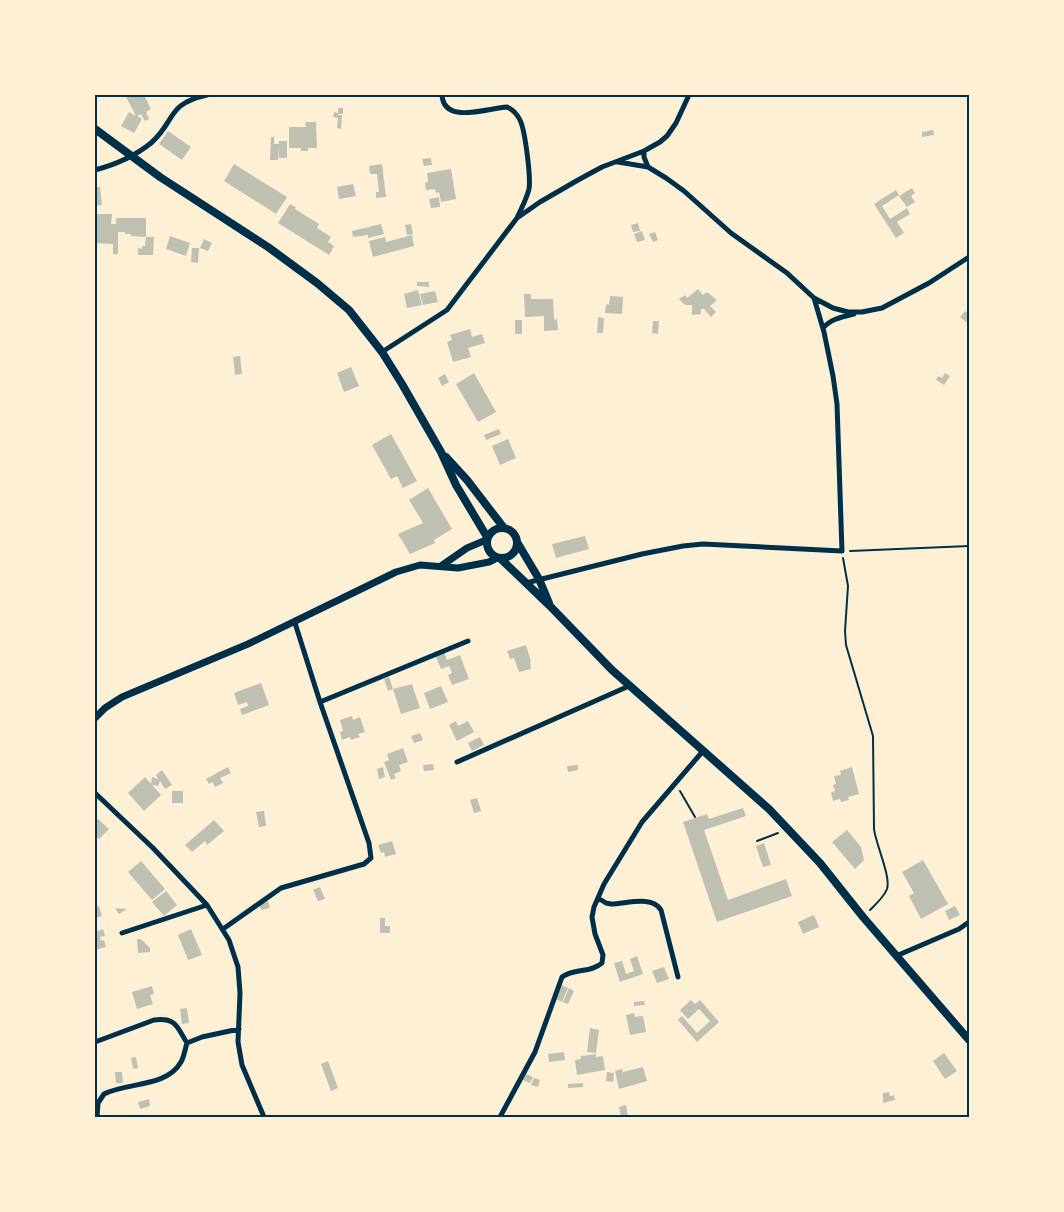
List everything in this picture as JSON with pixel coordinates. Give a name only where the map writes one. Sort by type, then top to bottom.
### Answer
[{"type":"main road","points":[[95,129],[131,156],[268,247],[317,283],[349,310],[382,352],[441,452],[456,485],[487,539],[488,551],[499,558],[550,605],[612,670],[769,809],[820,863],[863,917],[969,1040]]},
{"type":"main road","points":[[441,452],[467,480],[504,528]]},
{"type":"main road","points":[[487,539],[491,532],[497,528],[504,528],[513,532],[539,579],[550,605]]},
{"type":"main road","points":[[499,558],[506,558],[514,552],[517,542]]},
{"type":"street","points":[[95,170],[131,156],[154,140],[174,111],[184,102],[208,95]]},
{"type":"street","points":[[382,352],[447,310],[517,218],[529,189],[524,134],[517,114],[512,109],[507,108],[461,114],[450,111],[443,102],[442,95]]},
{"type":"street","points":[[517,218],[556,192],[602,168],[644,151],[660,142],[676,123],[689,95]]},
{"type":"street","points":[[644,151],[648,167]]},
{"type":"street","points":[[617,162],[648,167],[684,191],[731,233],[787,273],[814,298],[841,311],[862,312]]},
{"type":"street","points":[[823,328],[827,323],[835,319],[882,308],[949,271],[969,257]]},
{"type":"street","points":[[526,583],[642,554],[683,546],[703,544],[842,551],[837,404],[823,328],[814,298]]},
{"type":"street","points":[[441,566],[467,548],[487,539]]},
{"type":"street","points":[[95,718],[105,708],[122,697],[295,623],[360,588],[396,572],[420,565],[458,568],[489,562],[499,558]]},
{"type":"street","points":[[223,929],[281,888],[364,864],[371,858],[369,843],[295,623]]},
{"type":"street","points":[[320,702],[468,642]]},
{"type":"street","points":[[457,762],[630,686]]},
{"type":"street","points":[[500,1117],[535,1052],[562,977],[566,974],[594,968],[602,963],[603,955],[595,934],[592,917],[598,898],[632,836],[703,751]]},
{"type":"street","points":[[95,793],[153,848],[207,905],[229,940],[238,967],[238,1042],[242,1065],[264,1117]]},
{"type":"street","points":[[598,898],[611,904],[648,902],[658,906],[661,910],[678,977]]},
{"type":"street","points":[[122,933],[207,905]]},
{"type":"street","points":[[896,956],[959,930],[969,922]]},
{"type":"street","points":[[95,1042],[154,1020],[168,1019],[176,1024],[187,1043],[182,1060],[177,1068],[168,1075],[104,1094],[98,1103],[97,1117]]},
{"type":"street","points":[[187,1043],[202,1037],[239,1029]]},
{"type":"path","points":[[863,917],[883,896],[888,882],[876,842],[874,828],[873,736],[846,645],[848,586],[842,551],[969,546]]},
{"type":"path","points":[[675,783],[695,816]]},
{"type":"path","points":[[757,841],[788,829]]},
{"type":"building","points":[[125,95],[144,95],[151,109],[146,112],[149,119],[145,121],[141,114],[137,116],[142,119],[134,133],[121,126],[129,112],[136,116]]},
{"type":"building","points":[[338,108],[343,108],[343,114],[338,114]]},
{"type":"building","points":[[334,112],[342,115],[341,129],[337,128],[338,118],[333,117]]},
{"type":"building","points":[[305,122],[316,122],[317,148],[308,148],[308,151],[301,151],[301,148],[289,148],[289,127],[306,127]]},
{"type":"building","points":[[933,130],[934,135],[922,137],[922,132]]},
{"type":"building","points":[[168,131],[191,147],[182,160],[159,144]]},
{"type":"building","points":[[271,137],[274,137],[274,144],[279,144],[279,141],[287,141],[287,158],[279,158],[279,147],[278,160],[270,160]]},
{"type":"building","points":[[431,158],[432,165],[424,166],[422,159]]},
{"type":"building","points":[[234,164],[287,197],[276,214],[224,181]]},
{"type":"building","points":[[382,164],[386,197],[376,198],[376,192],[379,192],[377,174],[370,174],[369,166]]},
{"type":"building","points":[[451,169],[456,199],[441,202],[439,192],[436,193],[435,189],[426,190],[425,183],[428,182],[427,173]]},
{"type":"building","points":[[95,181],[97,187],[100,187],[102,205],[95,206]]},
{"type":"building","points":[[353,184],[356,196],[339,199],[337,187]]},
{"type":"building","points":[[912,188],[915,193],[911,196],[915,202],[907,207],[899,196]]},
{"type":"building","points":[[896,190],[899,195],[882,206],[890,219],[907,208],[910,214],[897,222],[904,233],[896,238],[874,204]]},
{"type":"building","points":[[439,197],[440,207],[431,208],[429,199]]},
{"type":"building","points":[[290,204],[319,224],[317,228],[331,237],[328,242],[334,246],[329,255],[278,223]]},
{"type":"building","points":[[95,214],[112,214],[111,224],[116,224],[116,218],[146,218],[146,237],[131,236],[131,234],[125,234],[125,232],[118,232],[118,254],[113,254],[113,244],[95,243]]},
{"type":"building","points":[[638,223],[640,231],[633,232],[631,225]]},
{"type":"building","points":[[381,224],[384,234],[368,238],[368,235],[353,237],[352,231]]},
{"type":"building","points":[[411,224],[413,234],[407,235],[405,225]]},
{"type":"building","points":[[642,231],[645,240],[637,242],[634,234]]},
{"type":"building","points":[[655,232],[658,240],[653,242],[649,234]]},
{"type":"building","points":[[412,235],[414,246],[373,257],[369,241],[385,237],[386,242]]},
{"type":"building","points":[[170,236],[190,243],[186,256],[166,249]]},
{"type":"building","points":[[146,237],[154,237],[153,255],[138,255],[138,248],[142,249],[142,246],[145,246]]},
{"type":"building","points":[[204,239],[212,243],[208,251],[200,248]]},
{"type":"building","points":[[192,248],[199,248],[198,263],[191,262]]},
{"type":"building","points":[[417,282],[429,282],[429,287],[417,286]]},
{"type":"building","points":[[698,289],[703,295],[707,292],[717,300],[710,306],[716,312],[711,317],[704,309],[701,309],[701,314],[692,315],[692,305],[685,305],[679,299],[685,295],[687,298]]},
{"type":"building","points":[[418,290],[422,305],[407,308],[404,294]]},
{"type":"building","points":[[435,291],[438,302],[423,305],[420,294]]},
{"type":"building","points":[[524,294],[531,294],[531,299],[553,299],[554,320],[557,319],[558,330],[544,331],[544,316],[525,317]]},
{"type":"building","points":[[610,296],[623,297],[622,314],[605,313],[606,304],[609,305]]},
{"type":"building","points":[[965,311],[969,314],[969,319],[966,322],[960,317]]},
{"type":"building","points":[[598,317],[604,318],[603,333],[597,333]]},
{"type":"building","points":[[515,320],[522,320],[522,334],[515,334]]},
{"type":"building","points":[[653,321],[659,321],[658,334],[652,333]]},
{"type":"building","points":[[470,329],[472,337],[482,334],[485,343],[468,348],[471,357],[453,362],[447,342],[452,340],[450,335]]},
{"type":"building","points":[[240,356],[242,374],[235,375],[233,357]]},
{"type":"building","points":[[351,367],[359,386],[344,392],[337,373]]},
{"type":"building","points":[[474,373],[496,412],[478,422],[456,384]]},
{"type":"building","points":[[945,373],[950,376],[944,385],[936,380],[938,376],[942,378]]},
{"type":"building","points":[[445,374],[449,382],[442,386],[438,378]]},
{"type":"building","points":[[499,429],[501,434],[486,440],[484,435]]},
{"type":"building","points":[[391,434],[417,481],[403,488],[397,476],[391,479],[372,445]]},
{"type":"building","points":[[508,439],[516,458],[500,465],[492,446]]},
{"type":"building","points":[[428,488],[452,529],[434,540],[435,543],[410,554],[398,534],[423,523],[409,500]]},
{"type":"building","points":[[585,536],[589,549],[556,558],[552,544]]},
{"type":"building","points":[[526,645],[531,661],[531,669],[519,672],[514,658],[510,659],[507,651]]},
{"type":"building","points":[[443,649],[447,660],[460,655],[469,679],[452,685],[448,675],[452,673],[449,666],[441,669],[434,652]]},
{"type":"building","points":[[389,677],[393,689],[388,691],[384,679]]},
{"type":"building","points":[[261,683],[269,705],[242,715],[240,709],[248,706],[247,702],[238,705],[234,693]]},
{"type":"building","points":[[412,684],[420,708],[401,714],[393,689]]},
{"type":"building","points":[[441,686],[448,702],[430,709],[424,693]]},
{"type":"building","points":[[352,716],[353,720],[360,717],[365,732],[358,734],[360,737],[351,740],[350,737],[342,740],[340,732],[343,731],[340,720]]},
{"type":"building","points":[[456,721],[458,726],[468,721],[474,732],[457,741],[449,725]]},
{"type":"building","points":[[420,733],[423,740],[414,743],[411,736]]},
{"type":"building","points":[[480,737],[484,745],[472,751],[468,743]]},
{"type":"building","points":[[403,748],[408,762],[399,765],[401,771],[394,774],[396,778],[391,780],[384,762],[389,760],[387,754]]},
{"type":"building","points":[[433,764],[434,770],[424,771],[423,765]]},
{"type":"building","points":[[578,765],[578,770],[568,772],[567,766]]},
{"type":"building","points":[[228,767],[231,773],[220,778],[223,783],[215,787],[212,782],[209,784],[206,779]]},
{"type":"building","points":[[383,767],[385,777],[379,779],[377,769]]},
{"type":"building","points":[[852,767],[859,794],[848,797],[849,800],[841,802],[840,799],[833,801],[831,792],[835,791],[833,785],[836,784],[834,776],[841,775],[840,771]]},
{"type":"building","points":[[162,770],[172,785],[165,789],[160,781],[158,786],[152,785],[161,795],[144,811],[128,793],[145,777],[151,784],[152,777],[158,779],[156,775]]},
{"type":"building","points":[[172,791],[183,791],[183,803],[172,803]]},
{"type":"building","points":[[477,798],[481,811],[474,813],[470,800]]},
{"type":"building","points":[[743,808],[746,816],[704,830],[728,900],[786,879],[792,896],[717,922],[683,822],[707,814],[709,819]]},
{"type":"building","points":[[264,811],[266,826],[259,827],[256,812]]},
{"type":"building","points":[[98,819],[109,829],[99,839],[95,835],[95,822]]},
{"type":"building","points":[[214,820],[224,831],[207,845],[205,841],[192,852],[185,845]]},
{"type":"building","points":[[847,830],[861,847],[864,860],[855,869],[832,842]]},
{"type":"building","points":[[392,841],[396,854],[385,857],[384,852],[381,853],[378,845]]},
{"type":"building","points":[[764,843],[771,865],[763,867],[756,846]]},
{"type":"building","points":[[923,860],[948,904],[921,919],[909,896],[914,893],[902,872]]},
{"type":"building","points":[[141,861],[165,889],[152,900],[128,872]]},
{"type":"building","points":[[320,887],[325,899],[318,901],[313,890]]},
{"type":"building","points":[[166,891],[177,905],[164,916],[152,902]]},
{"type":"building","points":[[268,901],[270,908],[261,910],[259,904]]},
{"type":"building","points":[[99,906],[102,916],[95,918],[95,907]]},
{"type":"building","points":[[955,906],[960,915],[949,920],[945,911]]},
{"type":"building","points":[[115,908],[127,909],[119,914]]},
{"type":"building","points":[[814,915],[819,927],[803,934],[798,922]]},
{"type":"building","points":[[380,918],[385,918],[385,926],[390,926],[390,933],[380,933]]},
{"type":"building","points":[[103,929],[105,936],[100,937],[101,941],[104,940],[106,947],[95,950],[95,932]]},
{"type":"building","points":[[191,929],[202,955],[188,960],[178,935]]},
{"type":"building","points":[[137,939],[141,939],[150,948],[150,952],[138,953]]},
{"type":"building","points":[[637,956],[643,974],[620,982],[614,963],[622,961],[626,974],[634,971],[630,959]]},
{"type":"building","points":[[664,967],[669,979],[657,983],[652,971]]},
{"type":"building","points":[[562,985],[568,988],[562,1002],[556,999]]},
{"type":"building","points":[[152,986],[154,994],[150,995],[153,1004],[137,1009],[132,992]]},
{"type":"building","points":[[569,988],[574,991],[568,1004],[563,1002]]},
{"type":"building","points":[[691,1000],[695,1004],[700,1000],[719,1022],[697,1042],[678,1020],[682,1016],[697,1033],[710,1021],[699,1009],[688,1019],[680,1010]]},
{"type":"building","points":[[644,1001],[645,1005],[634,1006],[634,1002]]},
{"type":"building","points":[[187,1008],[189,1023],[182,1024],[180,1009]]},
{"type":"building","points":[[634,1013],[635,1017],[643,1016],[646,1032],[630,1035],[626,1015]]},
{"type":"building","points":[[590,1028],[599,1030],[596,1053],[587,1052]]},
{"type":"building","points":[[564,1052],[565,1060],[549,1062],[548,1054]]},
{"type":"building","points":[[944,1053],[957,1071],[945,1079],[933,1061]]},
{"type":"building","points":[[596,1054],[596,1057],[603,1056],[605,1070],[577,1075],[575,1060],[581,1059],[581,1056]]},
{"type":"building","points":[[136,1057],[138,1068],[133,1069],[131,1058]]},
{"type":"building","points":[[328,1061],[338,1088],[331,1091],[321,1064]]},
{"type":"building","points":[[643,1067],[647,1081],[619,1089],[615,1071],[622,1069],[623,1072]]},
{"type":"building","points":[[115,1072],[122,1072],[123,1083],[116,1083]]},
{"type":"building","points":[[607,1072],[614,1073],[613,1082],[606,1081]]},
{"type":"building","points":[[526,1074],[533,1077],[530,1083],[523,1080]]},
{"type":"building","points":[[534,1078],[540,1080],[538,1087],[531,1085]]},
{"type":"building","points":[[583,1083],[583,1087],[568,1088],[568,1084]]},
{"type":"building","points":[[889,1092],[890,1096],[894,1095],[895,1100],[883,1103],[883,1093]]},
{"type":"building","points":[[149,1099],[150,1106],[140,1109],[138,1102]]},
{"type":"building","points":[[626,1105],[628,1117],[621,1117],[619,1107]]}]
